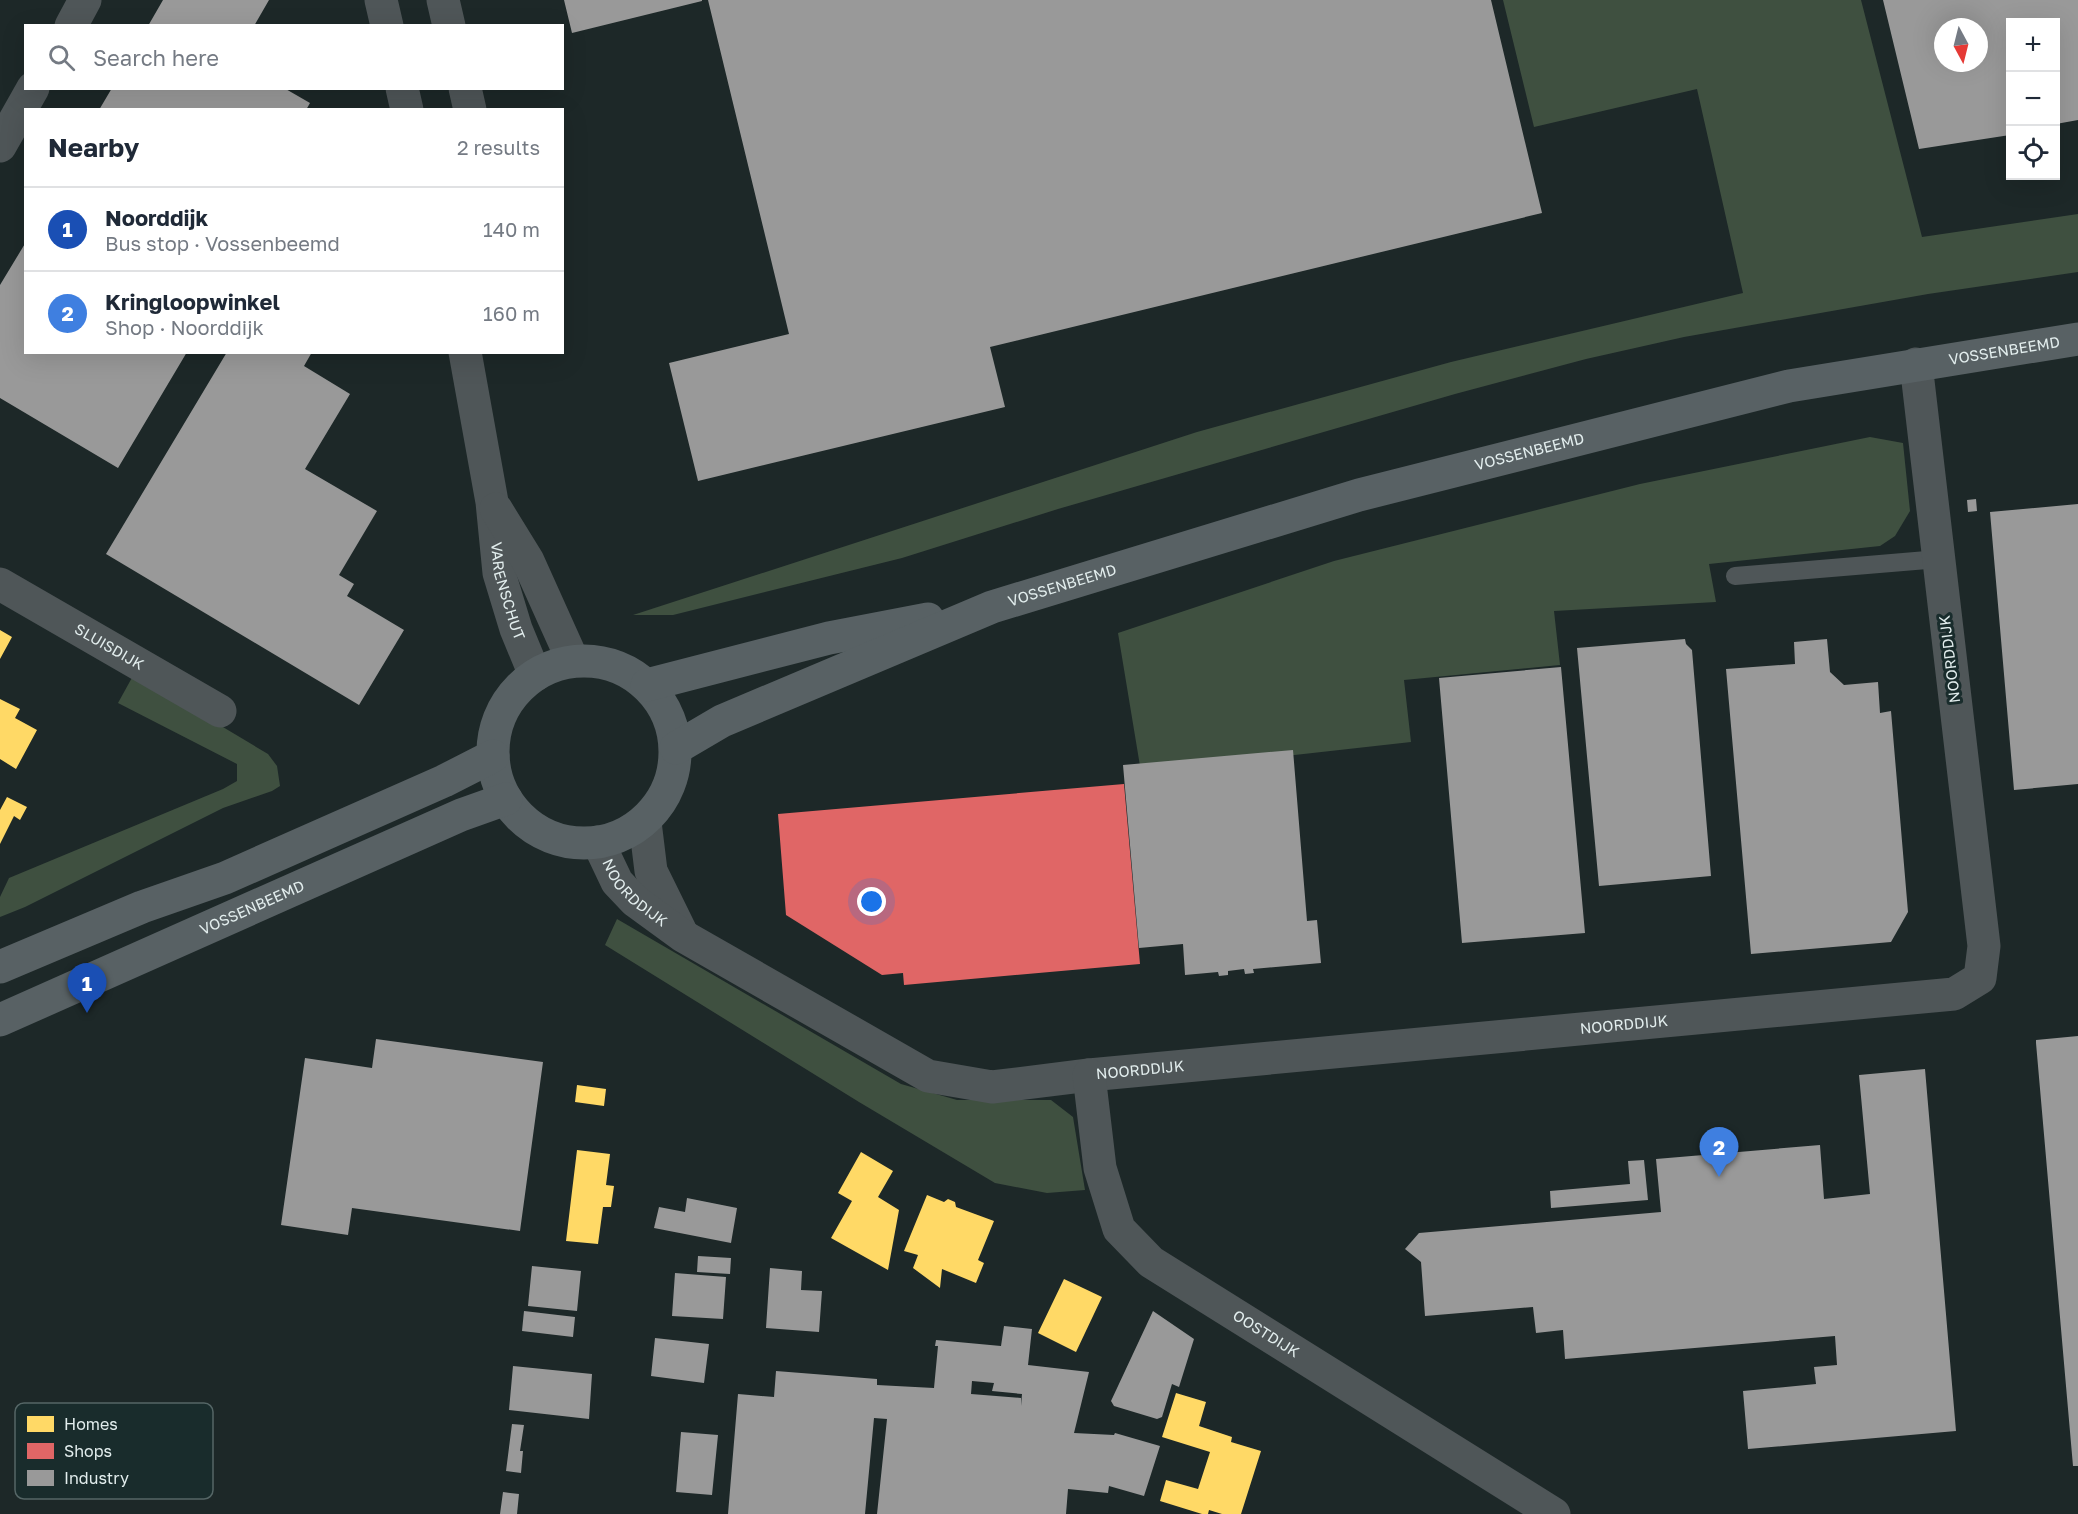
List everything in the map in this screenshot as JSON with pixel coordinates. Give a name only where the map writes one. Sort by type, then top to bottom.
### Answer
[{"type":"main road","name":"VOSSENBEEMD","points":[[676,748],[722,721],[992,607],[1359,495],[1789,386],[2078,339]]},
{"type":"main road","name":"VOSSENBEEMD","points":[[647,685],[829,638],[992,607]]},
{"type":"main road","points":[[573,661],[599,661],[625,670],[647,685],[662,703],[672,725],[676,748],[674,772],[666,793],[645,822],[617,837],[598,842],[571,842],[546,834],[523,819],[506,799],[497,778],[493,756],[495,732],[503,710],[517,690],[535,675],[553,666],[573,661]]},
{"type":"main road","points":[[0,967],[142,907],[225,878],[444,781],[493,756]]},
{"type":"main road","name":"VOSSENBEEMD","points":[[0,1020],[461,815],[506,799]]},
{"type":"street","points":[[71,24],[86,0]]},
{"type":"street","points":[[381,0],[387,24]]},
{"type":"street","points":[[443,0],[449,24]]},
{"type":"street","points":[[0,146],[32,90]]},
{"type":"street","points":[[402,90],[407,108]]},
{"type":"street","points":[[465,90],[470,108]]},
{"type":"street","name":"VARENSCHUT","points":[[465,354],[492,502],[499,573],[516,629],[535,675]]},
{"type":"street","name":"NOORDDIJK","points":[[598,842],[617,882],[635,901],[683,936],[928,1076],[992,1087],[1089,1075],[1954,994],[1980,978],[1984,946],[1916,364]]},
{"type":"street","name":"VARENSCHUT","points":[[492,502],[528,561],[573,661]]},
{"type":"street","name":"SLUISDIJK","points":[[0,584],[220,711]]},
{"type":"street","name":"NOORDDIJK","points":[[645,822],[651,871],[683,936]]},
{"type":"street","name":"OOSTDIJK","points":[[1089,1075],[1100,1168],[1119,1229],[1151,1262],[1554,1514]]},
{"type":"lane","points":[[1735,576],[1939,559]]},
{"type":"green space","points":[[1503,0],[1861,0],[1922,237],[2078,214],[2078,272],[1928,294],[1684,337],[1586,359],[1455,394],[1058,509],[902,558],[673,615],[633,615],[1197,432],[1451,362],[1743,293],[1697,89],[1534,127]]},
{"type":"green space","points":[[1870,437],[1903,443],[1910,511],[1895,536],[1880,546],[1709,564],[1716,602],[1554,611],[1560,665],[1404,680],[1411,742],[1141,772],[1118,633],[1334,561],[1640,484]]},
{"type":"green space","points":[[134,674],[268,754],[277,766],[280,786],[223,808],[25,907],[0,917],[0,897],[9,878],[223,789],[237,781],[237,764],[118,703]]},
{"type":"green space","points":[[617,919],[901,1084],[957,1100],[1051,1100],[1073,1117],[1085,1190],[1047,1193],[995,1183],[605,945]]},
{"type":"building: Homes","points":[[0,630],[12,637],[0,659]]},
{"type":"building: Homes","points":[[0,699],[20,709],[15,718],[37,730],[16,769],[0,759]]},
{"type":"building: Homes","points":[[7,797],[27,807],[20,820],[14,816],[0,844],[0,810]]},
{"type":"building: Homes","points":[[577,1085],[606,1089],[604,1106],[575,1102]]},
{"type":"building: Homes","points":[[577,1150],[610,1154],[606,1185],[614,1186],[611,1207],[603,1207],[598,1244],[566,1241]]},
{"type":"building: Homes","points":[[861,1152],[893,1171],[878,1197],[899,1210],[888,1270],[831,1238],[852,1201],[838,1193]]},
{"type":"building: Homes","points":[[927,1195],[944,1202],[948,1199],[955,1202],[956,1207],[994,1221],[978,1260],[984,1263],[976,1283],[942,1269],[940,1288],[913,1268],[918,1255],[904,1251]]},
{"type":"building: Homes","points":[[1064,1279],[1102,1297],[1076,1352],[1038,1333]]},
{"type":"building: Homes","points":[[1176,1393],[1206,1402],[1199,1426],[1232,1437],[1231,1442],[1261,1451],[1241,1514],[1222,1514],[1209,1510],[1208,1514],[1202,1514],[1160,1501],[1166,1480],[1198,1489],[1210,1452],[1162,1437]]},
{"type":"building: Shops","points":[[1124,784],[1140,964],[904,985],[903,973],[882,975],[786,915],[778,814]]},
{"type":"building: Industry","points":[[163,0],[269,0],[255,24],[149,24]]},
{"type":"building: Industry","points":[[564,0],[702,0],[702,1],[572,33]]},
{"type":"building: Industry","points":[[708,0],[1491,0],[1542,213],[990,347],[1005,407],[698,481],[669,363],[789,334]]},
{"type":"building: Industry","points":[[1883,0],[2078,0],[2078,120],[2060,123],[2060,18],[2006,18],[2006,136],[1919,149]]},
{"type":"building: Industry","points":[[111,90],[287,90],[310,103],[307,108],[100,108]]},
{"type":"building: Industry","points":[[24,245],[24,354],[186,354],[118,468],[0,398],[0,285]]},
{"type":"building: Industry","points":[[226,354],[311,354],[304,366],[350,394],[305,469],[377,511],[339,575],[354,584],[347,596],[404,630],[359,705],[106,554]]},
{"type":"building: Industry","points":[[1976,499],[1977,511],[1968,512],[1967,500]]},
{"type":"building: Industry","points":[[2078,504],[2078,784],[2014,790],[1990,512]]},
{"type":"building: Industry","points":[[1685,639],[1686,644],[1692,650],[1711,876],[1599,886],[1577,648]]},
{"type":"building: Industry","points":[[1827,639],[1830,672],[1844,685],[1878,682],[1880,713],[1891,711],[1908,912],[1891,942],[1751,954],[1726,669],[1795,664],[1794,642]]},
{"type":"building: Industry","points":[[1561,667],[1585,933],[1462,943],[1439,678]]},
{"type":"building: Industry","points":[[1293,750],[1307,921],[1317,920],[1321,963],[1253,969],[1254,973],[1245,974],[1244,969],[1228,971],[1228,975],[1219,976],[1218,972],[1185,975],[1183,944],[1139,948],[1123,765]]},
{"type":"building: Industry","points":[[2078,1036],[2078,1466],[2073,1466],[2036,1040]]},
{"type":"building: Industry","points":[[376,1039],[543,1062],[520,1231],[352,1208],[348,1235],[281,1225],[305,1058],[372,1068]]},
{"type":"building: Industry","points":[[1925,1069],[1956,1431],[1748,1449],[1743,1391],[1816,1384],[1814,1367],[1837,1365],[1835,1336],[1565,1359],[1563,1330],[1536,1333],[1533,1307],[1425,1316],[1421,1262],[1405,1249],[1419,1233],[1661,1212],[1656,1159],[1820,1145],[1824,1199],[1870,1194],[1859,1075]]},
{"type":"building: Industry","points":[[1644,1160],[1648,1200],[1551,1208],[1550,1191],[1630,1184],[1628,1161]]},
{"type":"building: Industry","points":[[687,1198],[737,1208],[731,1243],[654,1228],[659,1207],[685,1212]]},
{"type":"building: Industry","points":[[698,1256],[731,1258],[730,1274],[697,1272]]},
{"type":"building: Industry","points":[[532,1266],[581,1271],[577,1311],[528,1306]]},
{"type":"building: Industry","points":[[770,1268],[802,1271],[801,1290],[822,1291],[819,1332],[766,1328]]},
{"type":"building: Industry","points":[[675,1273],[726,1277],[723,1319],[672,1316]]},
{"type":"building: Industry","points":[[524,1311],[575,1317],[573,1337],[522,1331]]},
{"type":"building: Industry","points":[[1153,1311],[1194,1339],[1179,1387],[1172,1384],[1162,1417],[1157,1419],[1114,1406],[1111,1401]]},
{"type":"building: Industry","points":[[1004,1326],[1032,1329],[1028,1365],[1089,1372],[1074,1433],[1114,1435],[1115,1433],[1160,1446],[1144,1496],[1109,1486],[1108,1493],[1068,1489],[1066,1514],[877,1514],[887,1419],[874,1418],[865,1514],[728,1514],[738,1394],[774,1397],[776,1371],[877,1379],[877,1385],[934,1388],[938,1346],[935,1346],[936,1340],[1001,1346]],"holes":[[[972,1381],[994,1383],[992,1391],[1022,1394],[1021,1406],[1021,1398],[971,1394]]]},
{"type":"building: Industry","points":[[655,1338],[709,1344],[704,1383],[651,1376]]},
{"type":"building: Industry","points":[[513,1366],[592,1374],[589,1419],[509,1410]]},
{"type":"building: Industry","points":[[512,1424],[524,1425],[520,1451],[523,1451],[521,1473],[506,1471]]},
{"type":"building: Industry","points":[[681,1432],[718,1435],[712,1495],[676,1492]]},
{"type":"building: Industry","points":[[503,1492],[519,1494],[517,1514],[500,1514]]},
{"type":"place","name":"Noorddijk","points":[[87,1013]]},
{"type":"place","name":"Kringloopwinkel","points":[[1719,1177]]}]
